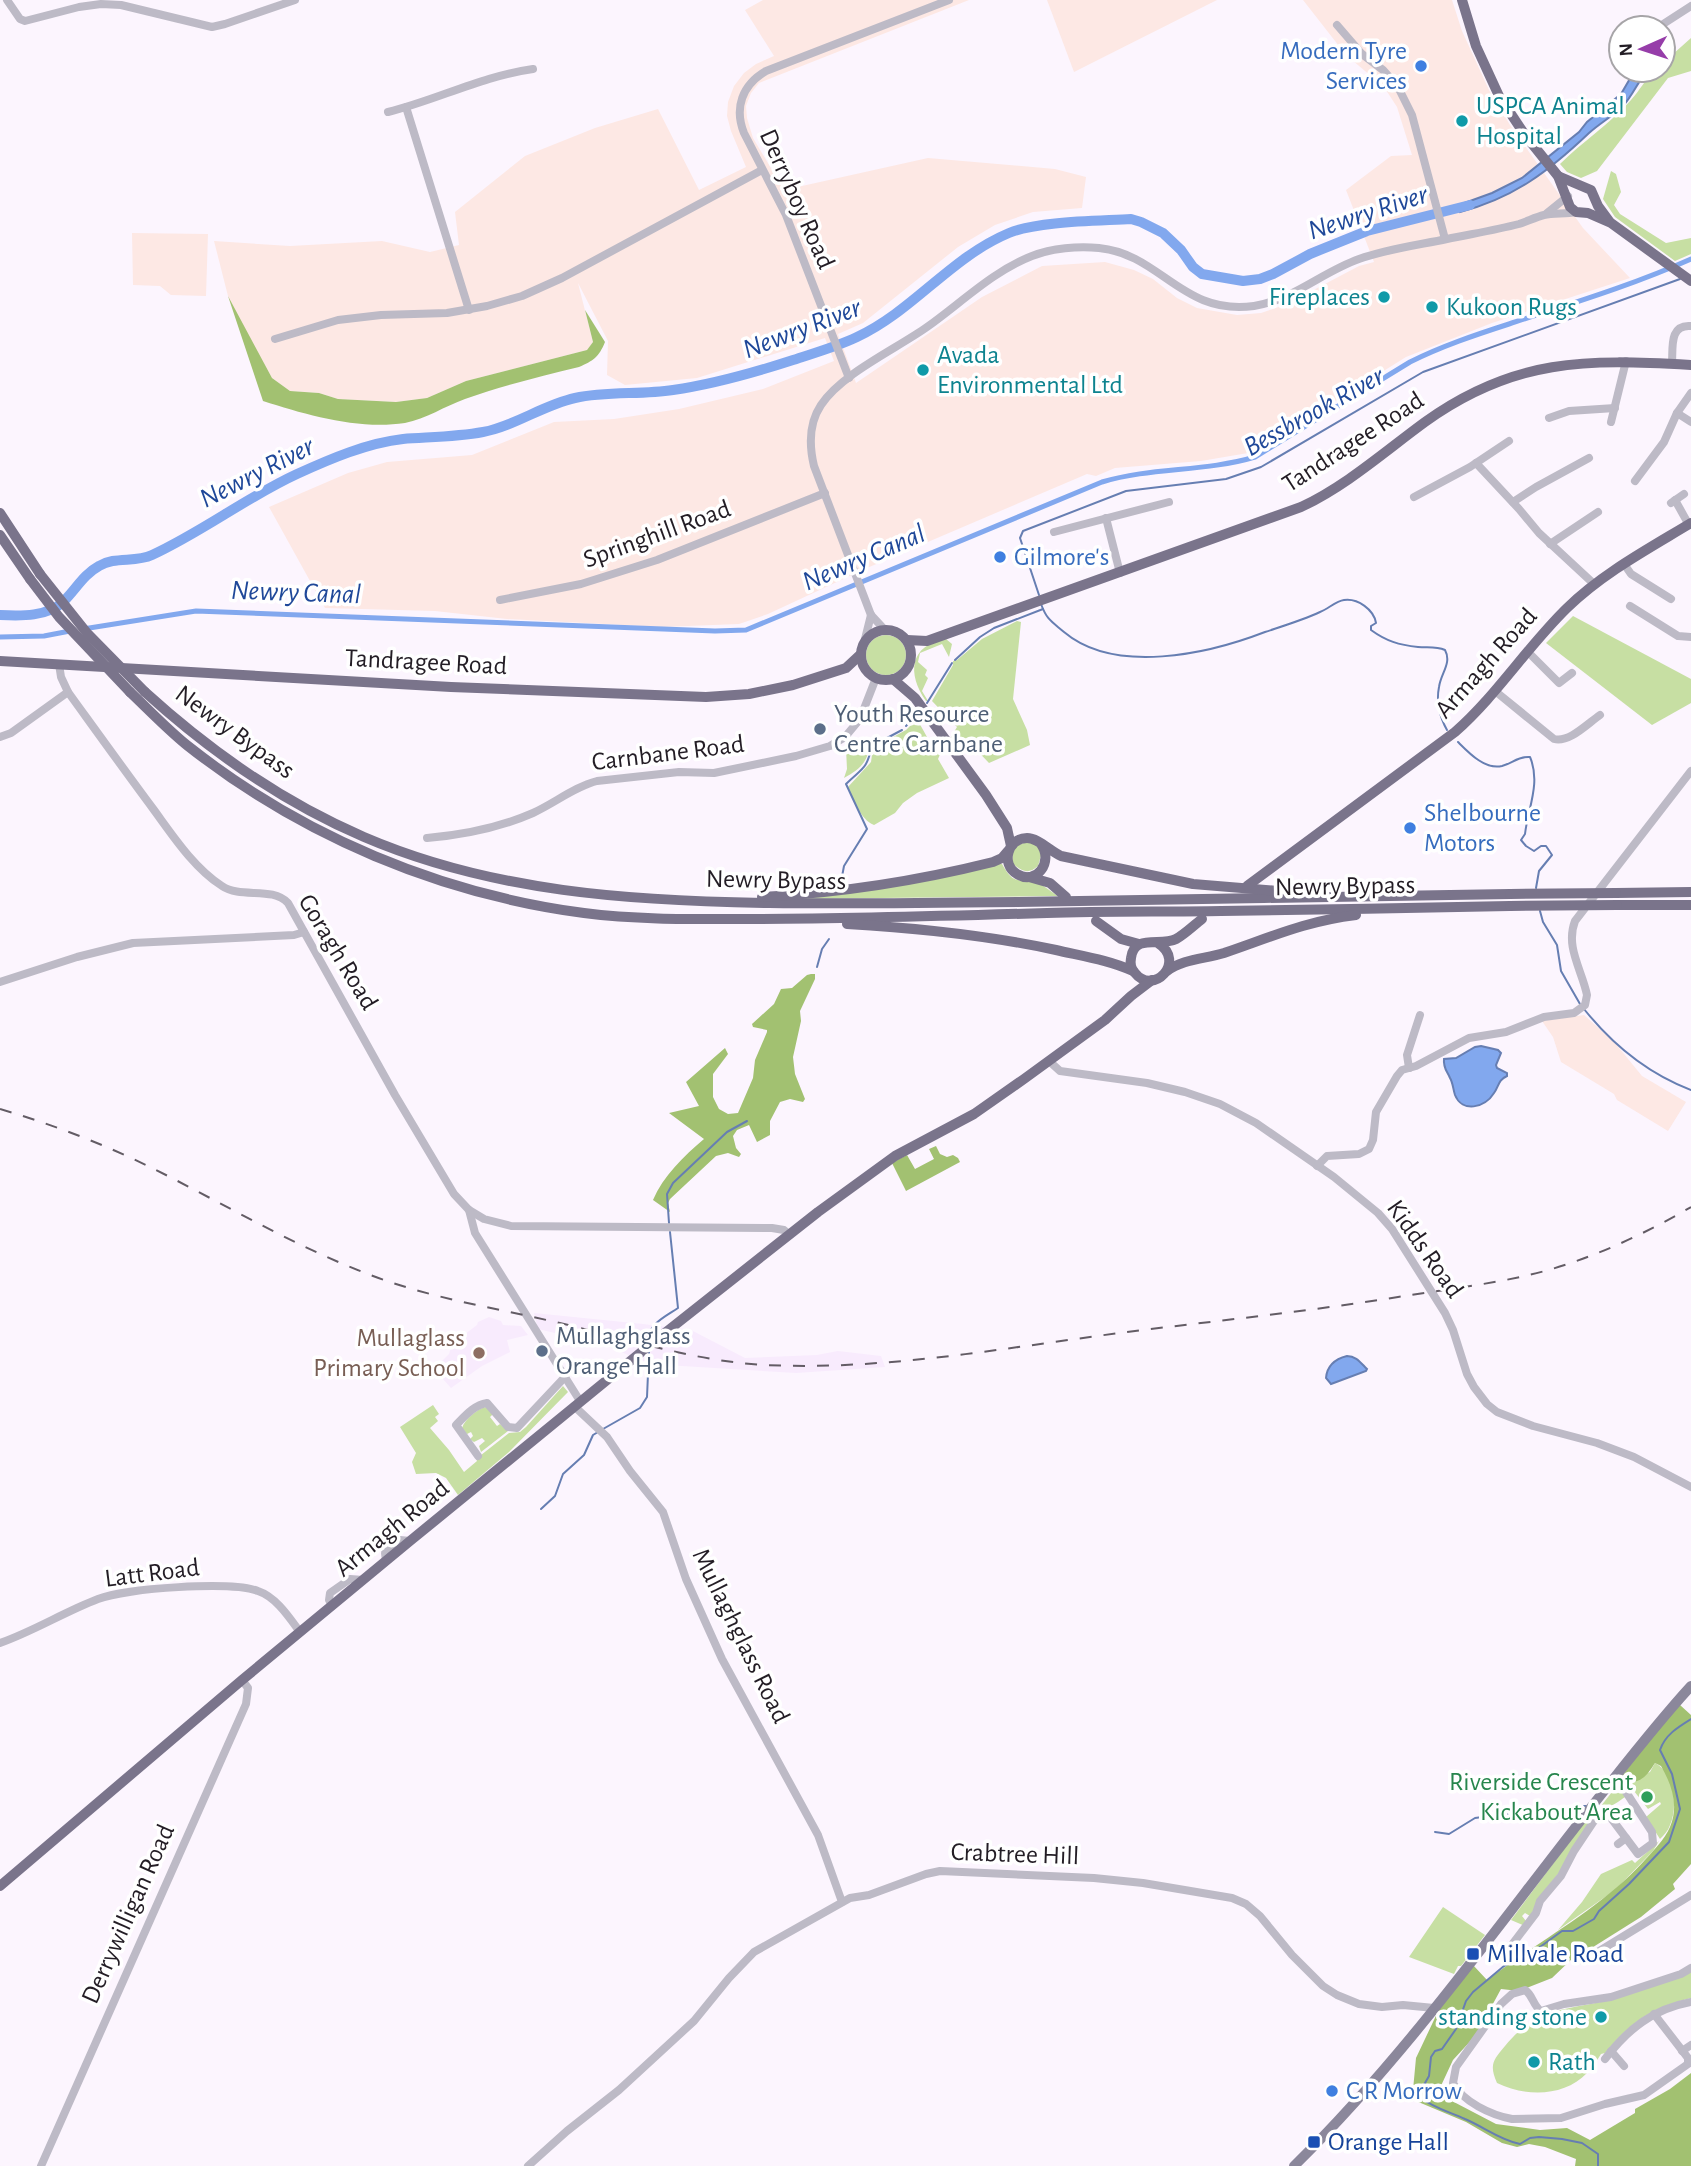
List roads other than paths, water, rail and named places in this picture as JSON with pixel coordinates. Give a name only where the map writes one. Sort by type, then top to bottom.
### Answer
[{"type":"highway","points":[[1462,0],[1476,46],[1499,96],[1557,173],[1570,207],[1611,223],[1691,280]]},
{"type":"highway","points":[[1557,173],[1591,190],[1595,201],[1611,223]]},
{"type":"highway","points":[[1567,196],[1572,189],[1580,186]]},
{"type":"highway","points":[[1580,212],[1591,208],[1595,201]]},
{"type":"highway","name":"Tandragee Road","points":[[911,653],[927,641],[1285,514],[1314,501],[1448,407],[1487,386],[1525,373],[1562,365],[1626,361],[1691,365]]},
{"type":"highway","name":"Newry Bypass","points":[[0,513],[35,576],[81,641],[184,743],[213,765],[321,832],[374,857],[440,880],[514,900],[584,913],[659,919],[786,919],[1056,912],[1404,908],[1616,893],[1691,892]]},
{"type":"highway","name":"Armagh Road","points":[[1247,886],[1466,723],[1565,609],[1594,584],[1690,524]]},
{"type":"highway","name":"Newry Bypass","points":[[0,535],[87,633],[145,692],[180,724],[251,775],[310,811],[389,847],[481,876],[534,887],[685,901],[853,904],[1344,897],[1691,905]]},
{"type":"highway","points":[[873,676],[865,669],[860,655],[865,639],[884,629],[897,632],[907,640],[911,653],[909,684],[915,698],[1007,828],[1025,838]]},
{"type":"highway","name":"Tandragee Road","points":[[907,640],[927,641]]},
{"type":"highway","name":"Tandragee Road","points":[[0,661],[451,687],[706,697],[776,690],[846,668],[860,655]]},
{"type":"highway","points":[[892,679],[909,666]]},
{"type":"highway","points":[[846,668],[892,679],[915,698]]},
{"type":"highway","points":[[1007,828],[1008,864],[1011,870],[1016,874],[1050,883],[1066,897]]},
{"type":"highway","points":[[685,901],[794,895],[909,880],[993,862],[1002,858],[1019,839],[1025,838],[1037,840],[1045,849],[1050,883]]},
{"type":"highway","points":[[1041,844],[1061,856],[1162,879],[1222,888],[1344,897]]},
{"type":"highway","points":[[1029,877],[1040,872],[1046,861]]},
{"type":"highway","points":[[786,919],[976,935],[1113,963],[1133,969],[1146,980],[1152,980],[1163,976],[1176,964],[1215,956],[1310,922],[1404,908]]},
{"type":"highway","points":[[1158,943],[1176,939],[1202,919]]},
{"type":"highway","points":[[1096,921],[1121,939],[1139,944],[1152,941],[1158,943],[1168,952],[1170,958]]},
{"type":"highway","points":[[1121,939],[1133,969]]},
{"type":"highway","points":[[1167,971],[1176,939]]},
{"type":"highway","points":[[1131,996],[1135,948],[1139,944]]},
{"type":"highway","name":"Armagh Road","points":[[0,1886],[386,1561],[637,1355],[818,1212],[895,1156],[979,1111],[1105,1020],[1152,980]]},
{"type":"main road","points":[[1294,2166],[1387,2067],[1592,1815],[1652,1731],[1691,1687]]},
{"type":"street","points":[[7,0],[20,19],[25,21],[100,4],[121,5],[212,27],[295,0]]},
{"type":"street","name":"Derryboy Road","points":[[849,377],[786,215],[744,134],[739,111],[744,92],[758,75],[766,71],[949,0]]},
{"type":"street","points":[[1337,25],[1362,54],[1383,70],[1406,102],[1412,115],[1446,239]]},
{"type":"street","points":[[388,112],[472,83],[533,69]]},
{"type":"street","points":[[406,107],[470,310]]},
{"type":"street","points":[[275,339],[357,317],[447,313],[513,299],[547,286],[762,170]]},
{"type":"street","points":[[1544,215],[1567,196]]},
{"type":"street","points":[[884,629],[870,615],[856,579],[812,455],[811,430],[819,407],[826,397],[849,377],[927,327],[1006,270],[1044,252],[1086,247],[1114,250],[1141,261],[1198,299],[1212,304],[1240,307],[1284,298],[1360,259],[1513,225],[1544,215],[1580,212]]},
{"type":"street","points":[[1672,363],[1676,331],[1691,326]]},
{"type":"street","points":[[1611,422],[1626,361]]},
{"type":"street","points":[[1635,481],[1664,442],[1677,413],[1691,393]]},
{"type":"street","points":[[1549,418],[1569,411],[1615,408]]},
{"type":"street","points":[[1677,413],[1691,422]]},
{"type":"street","points":[[1414,497],[1476,463],[1509,440]]},
{"type":"street","points":[[1513,502],[1589,458]]},
{"type":"street","points":[[1476,463],[1549,544],[1594,584]]},
{"type":"street","name":"Springhill Road","points":[[500,600],[581,584],[657,560],[825,493]]},
{"type":"street","points":[[1684,494],[1673,502],[1690,524]]},
{"type":"street","points":[[1054,533],[1169,502]]},
{"type":"street","points":[[1549,544],[1598,512]]},
{"type":"street","points":[[1106,518],[1119,573]]},
{"type":"street","points":[[1623,564],[1631,574],[1671,599]]},
{"type":"street","points":[[1630,606],[1678,636],[1691,637]]},
{"type":"street","points":[[865,639],[870,615]]},
{"type":"street","points":[[1528,652],[1559,682],[1572,673]]},
{"type":"street","name":"Goragh Road","points":[[59,664],[68,692],[170,832],[203,870],[230,891],[281,897],[288,904],[426,1147],[454,1194],[469,1210],[484,1219],[511,1226],[772,1228],[784,1230],[790,1235]]},
{"type":"street","name":"Carnbane Road","points":[[433,841],[535,812],[584,784],[597,780],[679,772],[714,773],[830,746],[845,737],[860,719],[873,676]]},
{"type":"street","points":[[1495,691],[1554,739],[1567,738],[1600,715]]},
{"type":"street","points":[[0,737],[11,733],[68,692]]},
{"type":"street","points":[[1317,1166],[1327,1156],[1359,1154],[1369,1149],[1379,1107],[1402,1070],[1469,1038],[1503,1032],[1544,1017],[1569,1014],[1584,1005],[1584,979],[1572,945],[1571,931],[1575,921],[1691,771]]},
{"type":"street","points":[[0,982],[77,957],[133,943],[294,935],[304,932]]},
{"type":"street","points":[[1409,1068],[1407,1055],[1420,1014]]},
{"type":"street","name":"Kidds Road","points":[[1049,1061],[1060,1072],[1146,1083],[1185,1092],[1220,1104],[1256,1124],[1363,1199],[1392,1229],[1445,1313],[1467,1374],[1487,1404],[1509,1418],[1597,1443],[1634,1457],[1691,1487]]},
{"type":"street","name":"Goragh Road","points":[[469,1210],[475,1233],[564,1378],[577,1404]]},
{"type":"street","points":[[482,1441],[475,1452],[456,1425],[480,1404],[487,1403],[508,1427],[517,1428],[564,1378]]},
{"type":"street","name":"Mullaghglass Road","points":[[577,1404],[663,1512],[685,1579],[722,1659],[818,1835],[842,1902]]},
{"type":"street","name":"Latt Road","points":[[0,1643],[30,1632],[101,1598],[152,1589],[211,1587],[258,1591],[282,1609],[300,1632]]},
{"type":"street","name":"Derrywilligan Road","points":[[41,2166],[246,1704],[248,1688],[242,1680]]},
{"type":"street","points":[[1508,1950],[1536,1913],[1540,1901],[1561,1876],[1592,1815],[1609,1816],[1638,1854],[1653,1843],[1652,1832],[1626,1792]]},
{"type":"street","points":[[1618,1844],[1626,1838]]},
{"type":"street","name":"Crabtree Hill","points":[[528,2166],[619,2090],[694,2021],[754,1952],[850,1898],[869,1895],[926,1874],[958,1871],[1094,1878],[1232,1898],[1246,1903],[1261,1916],[1292,1955],[1323,1986],[1337,1995],[1359,2004],[1434,2008]]},
{"type":"street","points":[[1583,1961],[1597,1957],[1691,1895]]},
{"type":"street","points":[[1654,2014],[1689,2061],[1686,2066],[1644,2095],[1561,2118],[1512,2119],[1504,2118],[1468,2100],[1453,2083],[1456,2067],[1501,2004],[1512,1994],[1525,1990],[1541,2011],[1564,2004],[1611,1997],[1691,1969]]},
{"type":"street","points":[[1605,2059],[1638,2023],[1654,2014],[1691,2002]]},
{"type":"street","points":[[1682,2051],[1691,2045]]},
{"type":"street","points":[[1611,2051],[1624,2066]]},
{"type":"water","points":[[1627,84],[1638,84],[1623,106],[1530,182],[1497,199],[1460,212],[1456,206],[1522,178],[1621,94]]},
{"type":"water","points":[[1481,1046],[1501,1053],[1496,1065],[1507,1073],[1507,1076],[1500,1081],[1485,1102],[1468,1106],[1458,1101],[1444,1059],[1456,1058]]},
{"type":"water","points":[[1347,1356],[1358,1360],[1366,1371],[1331,1384],[1326,1378],[1330,1367],[1335,1361]]},
{"type":"waterway","name":"Newry River","points":[[0,615],[25,615],[50,610],[64,601],[84,577],[99,566],[112,561],[152,555],[278,483],[362,448],[403,439],[483,432],[575,398],[704,385],[841,344],[896,313],[988,243],[1021,229],[1068,222],[1131,219],[1163,233],[1202,274],[1243,281],[1273,274],[1310,254],[1367,231],[1470,205]]},
{"type":"waterway","name":"Newry Canal","points":[[83,629],[196,611],[746,630],[1102,482],[1255,457],[1422,356],[1624,286],[1691,259]]},
{"type":"waterway","name":"Bessbrook River","points":[[1039,595],[1020,538],[1023,531],[1126,491],[1226,479],[1261,467],[1423,372],[1680,279]]},
{"type":"waterway","name":"Bessbrook River","points":[[1041,604],[1053,623],[1085,645],[1109,653],[1135,657],[1190,653],[1217,647],[1300,620],[1341,601],[1355,601],[1372,614],[1376,623],[1371,626],[1371,630],[1382,637],[1405,645],[1445,650],[1447,664],[1440,682],[1438,698],[1447,730]]},
{"type":"waterway","points":[[955,660],[994,628],[1043,609]]},
{"type":"waterway","name":"Newry Canal","points":[[0,637],[44,636],[70,631]]},
{"type":"waterway","points":[[927,703],[952,663]]},
{"type":"waterway","points":[[906,726],[916,715]]},
{"type":"waterway","points":[[840,887],[844,866],[867,829],[846,784],[866,765],[872,746],[902,730]]},
{"type":"waterway","name":"Bessbrook River","points":[[1458,742],[1478,760],[1496,767],[1530,757],[1534,786],[1525,834],[1521,840],[1534,851],[1546,846],[1552,855],[1539,871],[1536,888]]},
{"type":"waterway","name":"Bessbrook River","points":[[1540,911],[1543,922],[1557,945],[1561,971],[1580,1004]]},
{"type":"waterway","points":[[817,967],[822,949],[829,939]]},
{"type":"waterway","name":"Bessbrook River","points":[[1584,1009],[1632,1057],[1660,1076],[1691,1090]]},
{"type":"waterway","points":[[669,1223],[667,1194],[673,1183],[727,1132],[747,1121]]},
{"type":"waterway","points":[[648,1341],[654,1325],[678,1308],[670,1232]]},
{"type":"waterway","points":[[603,1429],[640,1408],[647,1397],[649,1351]]},
{"type":"waterway","points":[[541,1509],[555,1496],[563,1474],[584,1455],[593,1435],[598,1432]]},
{"type":"waterway","name":"Bessbrook River","points":[[1598,2166],[1598,2154],[1582,2143],[1539,2137],[1530,2138],[1520,2144],[1513,2142],[1430,2104],[1420,2097],[1421,2090],[1429,2076],[1431,2057],[1435,2051],[1442,2049],[1456,2029],[1466,2001],[1473,1992],[1504,1966],[1540,1947],[1562,1931],[1573,1931],[1594,1919],[1669,1842],[1680,1809],[1672,1774],[1660,1750],[1669,1736],[1691,1719]]},
{"type":"waterway","points":[[1559,1815],[1586,1806]]},
{"type":"waterway","points":[[1435,1832],[1449,1834],[1475,1818],[1520,1812],[1538,1810],[1552,1818]]},
{"type":"railway","points":[[0,1109],[112,1150],[295,1242],[387,1281],[674,1352],[766,1365],[858,1364],[951,1356],[1333,1307],[1480,1285],[1550,1270],[1592,1255],[1633,1238],[1691,1207]]},
{"type":"place","name":"Modern Tyre Services","points":[[1421,66]]},
{"type":"place","name":"USPCA Animal Hospital","points":[[1462,121]]},
{"type":"place","name":"Fireplaces","points":[[1384,297]]},
{"type":"place","name":"Kukoon Rugs","points":[[1432,307]]},
{"type":"place","name":"Avada Environmental Ltd","points":[[923,370]]},
{"type":"place","name":"Gilmore's","points":[[1000,557]]},
{"type":"place","name":"Youth Resource Centre Carnbane","points":[[820,729]]},
{"type":"place","name":"Shelbourne Motors","points":[[1410,828]]},
{"type":"place","name":"Mullaghglass Orange Hall","points":[[542,1351]]},
{"type":"place","name":"Mullaglass Primary School","points":[[479,1353]]},
{"type":"place","name":"Riverside Crescent Kickabout Area","points":[[1647,1797]]},
{"type":"place","name":"Millvale Road","points":[[1473,1954]]},
{"type":"place","name":"standing stone","points":[[1601,2017]]},
{"type":"place","name":"Rath","points":[[1534,2062]]},
{"type":"place","name":"C R Morrow","points":[[1332,2091]]},
{"type":"place","name":"Orange Hall","points":[[1314,2142]]}]
